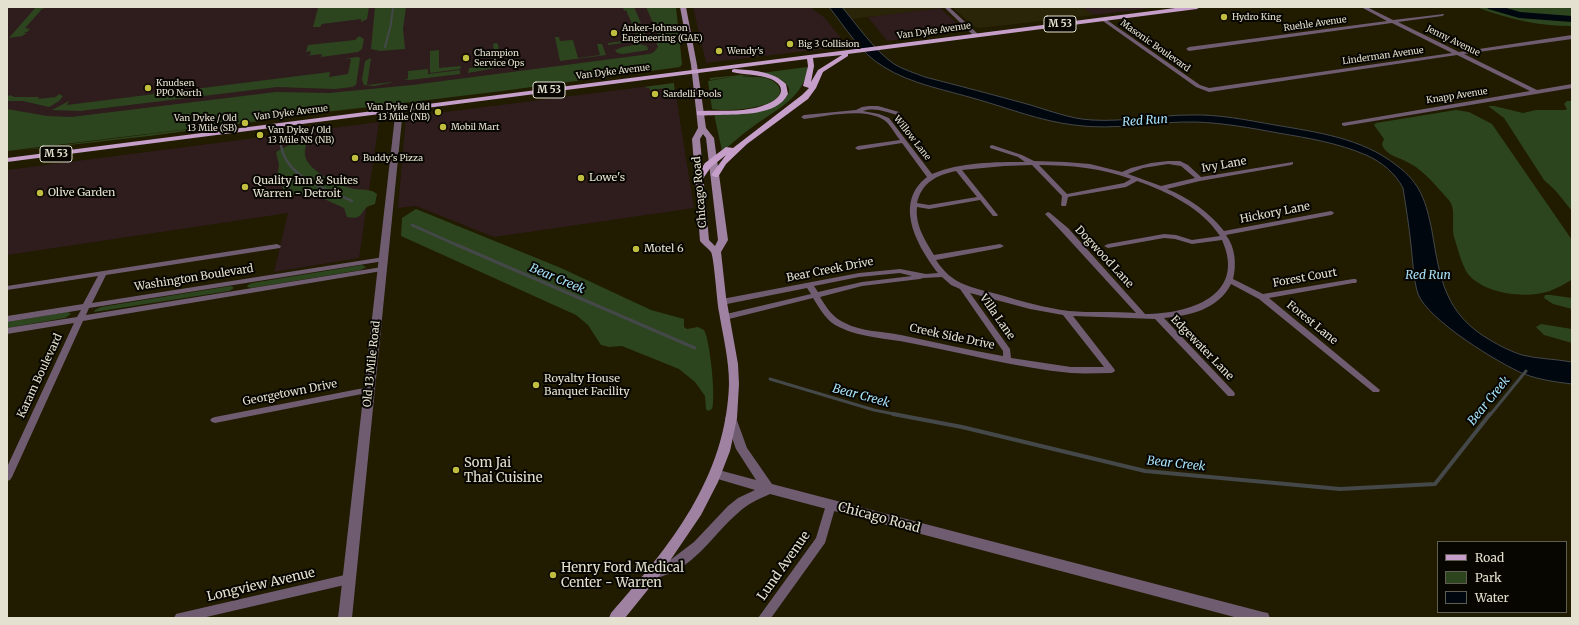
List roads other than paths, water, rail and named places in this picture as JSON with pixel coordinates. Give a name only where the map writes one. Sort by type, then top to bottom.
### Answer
[{"type":"main road","name":"Chicago Road","points":[[683,7],[695,72],[702,128],[710,138],[715,174],[723,240],[716,252],[733,371],[733,400],[731,418],[725,445],[715,474]]},
{"type":"main road","name":"Van Dyke Avenue","points":[[7,160],[399,109],[716,70],[1102,19],[1173,8],[1197,7]]},
{"type":"main road","points":[[715,174],[723,162],[737,149],[805,97],[812,88],[820,71],[828,64],[851,52]]},
{"type":"main road","points":[[699,178],[713,160],[790,104],[802,93],[808,83],[811,66],[810,57]]},
{"type":"main road","points":[[700,113],[747,110],[766,107],[780,100],[785,93],[785,89],[780,82],[771,77],[753,73],[716,70]]},
{"type":"main road","name":"Chicago Road","points":[[702,128],[696,139],[705,241],[716,252]]},
{"type":"main road","points":[[616,618],[677,544],[700,506],[715,474]]},
{"type":"street","points":[[946,7],[976,35]]},
{"type":"street","name":"Jenny Avenue","points":[[1363,7],[1536,92]]},
{"type":"street","name":"Ruehle Avenue","points":[[1189,49],[1442,15]]},
{"type":"street","name":"Masonic Boulevard","points":[[1102,19],[1198,86]]},
{"type":"street","name":"Linderman Avenue","points":[[1198,86],[1209,90],[1217,90],[1572,37]]},
{"type":"street","name":"Knapp Avenue","points":[[1344,124],[1572,86]]},
{"type":"street","points":[[858,111],[872,106],[897,114],[887,119]]},
{"type":"street","name":"Old 13 Mile Road","points":[[345,618],[399,109]]},
{"type":"street","name":"Willow Lane","points":[[804,117],[858,111],[876,114],[887,119],[931,177]]},
{"type":"street","points":[[858,148],[904,140]]},
{"type":"street","points":[[992,147],[1020,156],[1034,164],[1065,196]]},
{"type":"street","points":[[1070,162],[1102,168],[1123,174],[1161,188],[1184,198],[1224,236],[1231,261],[1230,280],[1220,294],[1203,306],[1179,314],[1157,316],[1066,313],[1011,301],[963,288],[942,275],[920,238],[914,222],[913,204],[917,192],[931,177],[946,172],[959,170],[1004,164],[1070,162]]},
{"type":"street","points":[[1123,174],[1134,168],[1175,162],[1185,166],[1200,179]]},
{"type":"street","name":"Ivy Lane","points":[[1161,188],[1200,179],[1290,163]]},
{"type":"street","points":[[959,170],[995,215]]},
{"type":"street","points":[[1065,196],[1122,186],[1136,179]]},
{"type":"street","points":[[1064,205],[1065,196]]},
{"type":"street","points":[[913,204],[929,207],[982,198]]},
{"type":"street","name":"Hickory Lane","points":[[1108,246],[1164,236],[1176,237],[1192,242],[1331,213]]},
{"type":"street","name":"Dogwood Lane","points":[[1048,214],[1074,240],[1143,316]]},
{"type":"street","points":[[7,288],[277,246]]},
{"type":"street","points":[[932,258],[1000,246]]},
{"type":"street","name":"Washington Boulevard","points":[[7,319],[383,264]]},
{"type":"street","name":"Washington Boulevard","points":[[7,331],[383,264]]},
{"type":"street","name":"Bear Creek Drive","points":[[722,302],[859,275],[900,271],[926,276],[942,275]]},
{"type":"street","name":"Karam Boulevard","points":[[7,477],[80,319],[103,273]]},
{"type":"street","points":[[725,317],[873,282],[926,276]]},
{"type":"street","name":"Forest Lane","points":[[1230,280],[1262,297],[1376,390]]},
{"type":"street","name":"Forest Court","points":[[1262,297],[1353,281]]},
{"type":"street","name":"Creek Side Drive","points":[[809,285],[830,316],[836,322],[850,329],[915,340],[1007,361],[1065,369],[1111,370],[1066,313]]},
{"type":"street","name":"Villa Lane","points":[[963,288],[1007,351],[1007,361]]},
{"type":"street","name":"Edgewater Lane","points":[[1157,316],[1231,394]]},
{"type":"street","name":"Georgetown Drive","points":[[215,420],[369,390]]},
{"type":"street","points":[[653,574],[670,568],[699,546],[732,510],[742,502],[768,489],[742,449],[731,418]]},
{"type":"street","name":"Chicago Road","points":[[715,474],[831,506],[1262,618]]},
{"type":"street","name":"Lund Avenue","points":[[764,618],[821,540],[831,506]]},
{"type":"street","name":"Longview Avenue","points":[[180,618],[349,579]]},
{"type":"water","name":"Red Run","points":[[829,7],[842,7],[880,52],[887,59],[902,68],[925,77],[1067,116],[1104,120],[1178,115],[1222,116],[1306,130],[1354,142],[1369,148],[1396,165],[1417,186],[1425,202],[1442,280],[1454,307],[1463,319],[1475,330],[1490,340],[1513,352],[1522,355],[1572,362],[1572,384],[1536,378],[1524,374],[1498,361],[1449,328],[1424,304],[1418,294],[1415,282],[1403,188],[1392,173],[1372,158],[1345,147],[1323,141],[1227,125],[1181,122],[1089,127],[1061,123],[1036,117],[929,86],[894,73],[868,55],[854,40]]},
{"type":"waterway","name":"Bear Creek","points":[[385,47],[391,24],[393,7]]},
{"type":"waterway","points":[[1492,7],[1519,15],[1572,19]]},
{"type":"waterway","name":"Bear Creek","points":[[279,138],[285,158],[300,175],[316,185],[352,201]]},
{"type":"waterway","name":"Bear Creek","points":[[412,225],[459,246]]},
{"type":"waterway","name":"Bear Creek","points":[[457,245],[695,348]]},
{"type":"waterway","name":"Bear Creek","points":[[1490,415],[1526,371]]},
{"type":"waterway","name":"Bear Creek","points":[[770,379],[874,410],[899,415]]},
{"type":"waterway","name":"Bear Creek","points":[[893,414],[962,427],[1145,471],[1340,489],[1435,484],[1490,414]]},
{"type":"place","name":"Hydro King","points":[[1224,17]]},
{"type":"place","name":"Anker-Johnson Engineering (GAE)","points":[[614,33]]},
{"type":"place","name":"Big 3 Collision","points":[[790,44]]},
{"type":"place","name":"Wendy's","points":[[719,51]]},
{"type":"place","name":"Champion Service Ops","points":[[466,58]]},
{"type":"place","name":"Knudsen PPO North","points":[[148,88]]},
{"type":"place","name":"Sardelli Pools","points":[[655,94]]},
{"type":"place","name":"Van Dyke / Old 13 Mile (NB)","points":[[438,112]]},
{"type":"place","name":"Van Dyke / Old 13 Mile (SB)","points":[[245,123]]},
{"type":"place","name":"Mobil Mart","points":[[443,127]]},
{"type":"place","name":"Van Dyke / Old 13 Mile NS (NB)","points":[[260,135]]},
{"type":"place","name":"Buddy's Pizza","points":[[355,158]]},
{"type":"place","name":"Lowe's","points":[[581,178]]},
{"type":"place","name":"Quality Inn & Suites Warren - Detroit","points":[[245,187]]},
{"type":"place","name":"Olive Garden","points":[[40,193]]},
{"type":"place","name":"Motel 6","points":[[636,249]]},
{"type":"place","name":"Royalty House Banquet Facility","points":[[536,385]]},
{"type":"place","name":"Som Jai Thai Cuisine","points":[[456,470]]},
{"type":"place","name":"Henry Ford Medical Center - Warren","points":[[553,575]]}]
